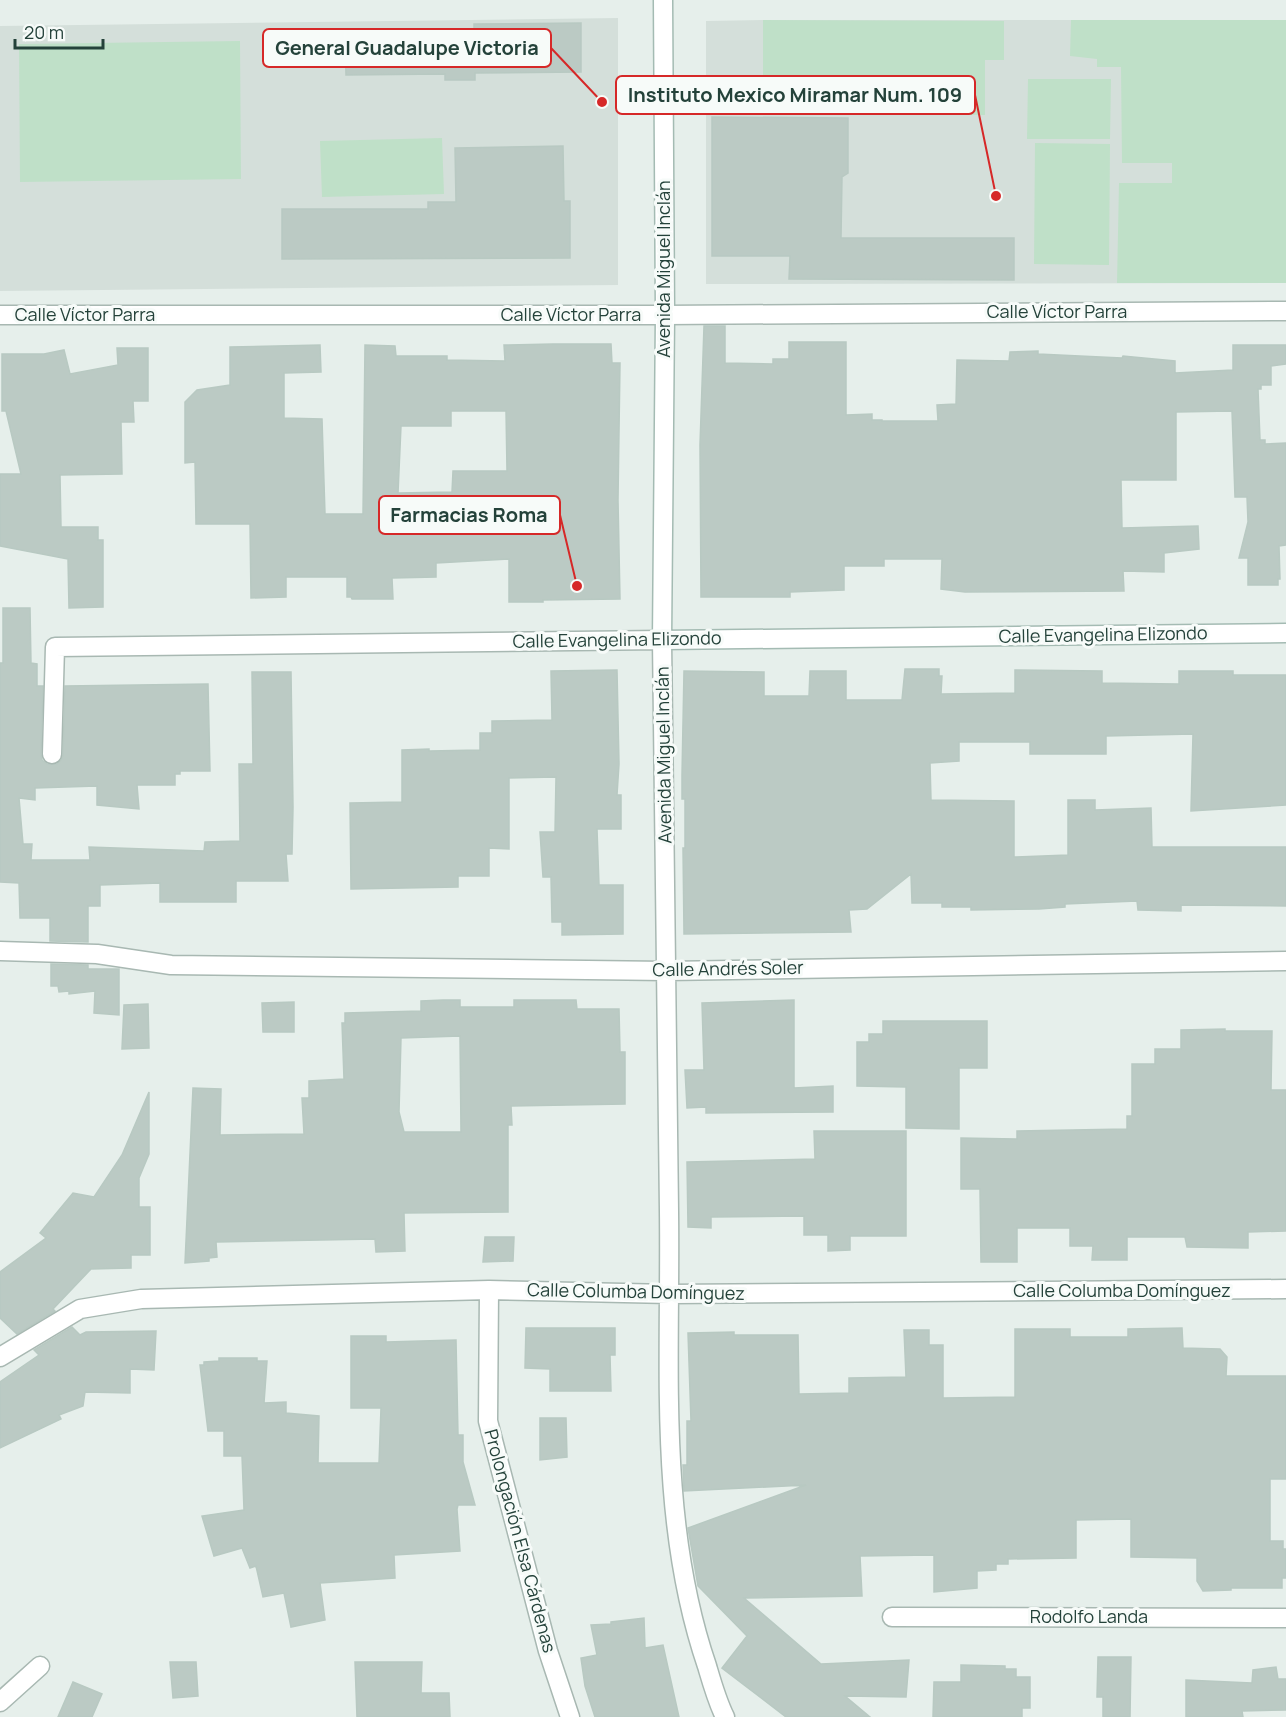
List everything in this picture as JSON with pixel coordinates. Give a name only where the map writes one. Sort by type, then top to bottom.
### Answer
[{"type":"street","name":"Avenida Miguel Inclán","points":[[663,0],[665,315],[662,640],[670,1294],[669,1446],[683,1581],[697,1637],[725,1717]]},
{"type":"street","name":"Calle Víctor Parra","points":[[0,315],[665,315],[1286,311]]},
{"type":"street","name":"Calle Evangelina Elizondo","points":[[51,754],[55,647],[1286,633]]},
{"type":"street","name":"Calle Andrés Soler","points":[[0,951],[97,954],[171,965],[666,971],[1286,960]]},
{"type":"street","name":"Calle Columba Domínguez","points":[[0,1357],[80,1309],[141,1299],[489,1290],[670,1294],[1286,1289]]},
{"type":"street","name":"Prolongación Elsa Cárdenas","points":[[489,1290],[488,1421],[548,1651],[570,1717]]},
{"type":"street","name":"Rodolfo Landa","points":[[892,1617],[1286,1618]]},
{"type":"street","points":[[0,1702],[39,1666]]},
{"type":"shaded area","points":[[618,18],[618,285],[0,291],[0,26]]},
{"type":"shaded area","points":[[1286,20],[1286,283],[706,284],[706,21]]},
{"type":"green space","points":[[763,20],[1004,21],[1004,60],[985,60],[985,115],[763,114]]},
{"type":"green space","points":[[1071,20],[1286,20],[1286,283],[1117,283],[1119,183],[1172,183],[1172,163],[1122,163],[1121,67],[1097,67],[1097,59],[1070,56]]},
{"type":"green space","points":[[240,41],[241,179],[20,182],[19,44]]},
{"type":"green space","points":[[1028,79],[1111,79],[1110,139],[1027,139]]},
{"type":"green space","points":[[442,138],[444,194],[322,197],[320,141]]},
{"type":"green space","points":[[1035,143],[1110,144],[1109,265],[1034,264]]},
{"type":"building","points":[[581,23],[581,72],[475,73],[475,80],[445,80],[445,74],[346,75],[345,34],[474,32],[474,24]]},
{"type":"building","points":[[712,117],[848,118],[848,173],[842,177],[841,238],[1014,238],[1014,280],[789,279],[790,256],[712,256]]},
{"type":"building","points":[[563,146],[564,201],[570,201],[570,258],[282,259],[282,209],[428,209],[428,202],[456,202],[455,148]]},
{"type":"building","points":[[704,326],[725,326],[725,363],[773,364],[773,359],[789,359],[789,342],[846,342],[846,415],[872,414],[872,420],[882,421],[938,421],[937,405],[956,404],[957,360],[1009,361],[1010,352],[1038,351],[1038,354],[1122,358],[1123,356],[1175,361],[1175,373],[1233,370],[1233,345],[1286,345],[1286,364],[1271,366],[1271,385],[1261,385],[1261,389],[1258,389],[1260,440],[1265,440],[1265,444],[1286,443],[1286,545],[1279,546],[1280,579],[1278,579],[1278,585],[1248,585],[1248,558],[1239,558],[1248,522],[1247,497],[1235,497],[1232,411],[1176,412],[1176,480],[1121,480],[1122,528],[1198,526],[1199,549],[1164,553],[1164,572],[1123,571],[1124,591],[965,592],[941,589],[942,559],[884,559],[884,566],[844,566],[844,590],[790,592],[790,597],[701,597],[700,445]]},
{"type":"building","points":[[611,344],[612,363],[620,363],[618,500],[620,599],[509,602],[509,559],[436,563],[436,577],[392,578],[393,599],[347,597],[347,577],[286,577],[286,597],[251,598],[250,524],[196,524],[195,462],[185,463],[185,402],[197,390],[230,385],[230,347],[320,345],[321,372],[284,373],[284,418],[322,419],[325,514],[363,514],[365,345],[395,346],[396,356],[447,356],[447,360],[505,361],[504,345]],"holes":[[[451,411],[506,411],[507,471],[453,471],[452,492],[398,493],[401,426],[451,426]]]},
{"type":"building","points":[[117,348],[148,348],[148,401],[133,401],[134,422],[121,422],[122,474],[60,475],[61,527],[98,527],[98,540],[103,540],[103,607],[69,608],[68,559],[0,546],[0,474],[21,474],[6,411],[2,411],[2,354],[44,354],[64,350],[70,374],[118,365]]},
{"type":"building","points":[[3,608],[30,608],[31,663],[37,664],[37,686],[43,686],[41,754],[42,760],[47,764],[57,764],[63,755],[65,686],[208,684],[210,771],[180,771],[180,774],[175,774],[175,785],[137,785],[139,809],[97,805],[97,786],[35,788],[35,800],[19,798],[23,844],[32,844],[31,860],[90,860],[89,847],[204,851],[205,842],[240,841],[239,764],[253,764],[252,672],[291,672],[293,807],[292,854],[286,854],[288,881],[236,881],[236,902],[160,902],[160,883],[100,885],[100,906],[88,906],[88,942],[50,941],[50,918],[20,918],[19,883],[0,882],[0,663],[3,663]]},
{"type":"building","points":[[905,669],[939,669],[939,676],[942,676],[941,694],[1015,693],[1015,670],[1102,671],[1102,683],[1179,684],[1179,671],[1233,671],[1233,675],[1286,675],[1286,805],[1191,811],[1193,734],[1106,736],[1106,754],[1030,754],[1030,742],[959,742],[959,761],[930,763],[931,800],[1014,801],[1014,857],[1068,855],[1068,800],[1095,800],[1095,810],[1151,808],[1152,847],[1286,847],[1286,906],[1181,905],[1181,911],[1138,910],[1137,901],[1065,904],[1065,907],[1039,909],[971,910],[971,907],[942,907],[942,903],[912,903],[911,874],[867,909],[849,910],[851,932],[684,934],[685,799],[682,799],[682,775],[684,671],[764,672],[764,696],[809,696],[810,671],[846,671],[846,700],[902,700]]},
{"type":"building","points":[[617,670],[619,764],[617,795],[621,795],[621,829],[597,829],[599,885],[623,885],[623,934],[562,935],[562,922],[552,922],[551,877],[543,877],[540,832],[555,832],[556,777],[509,778],[509,849],[489,848],[489,876],[458,876],[458,887],[351,889],[350,803],[402,802],[402,750],[480,750],[480,733],[492,733],[492,721],[552,720],[551,671]]},
{"type":"building","points":[[51,964],[88,965],[88,969],[119,969],[119,1015],[94,1013],[95,991],[69,994],[69,991],[59,992],[58,986],[51,986]]},
{"type":"building","points":[[460,1000],[460,1007],[514,1007],[514,1000],[576,1000],[577,1009],[619,1009],[620,1052],[625,1052],[625,1104],[511,1106],[512,1125],[508,1125],[508,1212],[404,1213],[405,1251],[376,1252],[375,1239],[216,1242],[217,1257],[209,1258],[209,1261],[185,1263],[193,1088],[221,1089],[220,1135],[304,1134],[302,1098],[309,1098],[309,1081],[344,1079],[342,1023],[345,1023],[345,1013],[421,1011],[421,1001]],"holes":[[[460,1036],[461,1132],[404,1132],[399,1112],[401,1038]]]},
{"type":"building","points":[[794,1000],[794,1088],[833,1086],[833,1112],[706,1113],[706,1107],[687,1108],[685,1070],[704,1070],[702,1003]]},
{"type":"building","points":[[294,1002],[294,1032],[263,1032],[262,1003]]},
{"type":"building","points":[[148,1004],[149,1048],[122,1049],[124,1005]]},
{"type":"building","points":[[883,1021],[987,1021],[987,1068],[959,1068],[959,1129],[906,1128],[906,1087],[857,1086],[857,1042],[869,1042],[869,1034],[883,1034]]},
{"type":"building","points":[[1225,1029],[1225,1031],[1272,1031],[1271,1090],[1286,1090],[1286,1231],[1248,1232],[1248,1248],[1187,1247],[1185,1237],[1127,1237],[1127,1260],[1092,1260],[1093,1246],[1070,1246],[1070,1228],[1017,1228],[1017,1262],[981,1262],[980,1189],[961,1189],[961,1138],[1017,1139],[1017,1131],[1127,1129],[1127,1116],[1132,1116],[1132,1064],[1155,1064],[1155,1049],[1181,1049],[1181,1030]]},
{"type":"building","points":[[149,1092],[149,1154],[139,1178],[139,1207],[150,1207],[150,1255],[131,1255],[131,1268],[91,1269],[53,1309],[55,1311],[17,1334],[0,1318],[0,1272],[46,1238],[40,1233],[73,1193],[94,1197],[122,1155]]},
{"type":"building","points":[[814,1131],[906,1131],[906,1236],[850,1236],[850,1250],[828,1251],[828,1235],[804,1235],[804,1216],[711,1217],[711,1228],[688,1227],[687,1162],[815,1159]]},
{"type":"building","points":[[485,1237],[514,1237],[513,1261],[483,1262]]},
{"type":"building","points":[[72,1327],[80,1335],[86,1332],[156,1331],[154,1370],[130,1369],[130,1393],[85,1392],[83,1406],[59,1415],[61,1419],[0,1448],[0,1382],[39,1355],[34,1350]]},
{"type":"building","points":[[526,1328],[615,1328],[615,1355],[610,1355],[611,1391],[550,1391],[550,1369],[525,1368]]},
{"type":"building","points":[[1182,1328],[1183,1348],[1220,1349],[1227,1357],[1226,1376],[1286,1376],[1286,1479],[1270,1479],[1270,1541],[1283,1541],[1283,1549],[1286,1549],[1286,1578],[1282,1578],[1282,1588],[1231,1588],[1231,1590],[1203,1591],[1197,1581],[1197,1558],[1131,1557],[1131,1519],[1076,1520],[1076,1558],[1008,1559],[1008,1564],[996,1564],[996,1570],[977,1571],[977,1588],[934,1592],[934,1555],[860,1556],[862,1596],[744,1598],[821,1664],[909,1660],[906,1697],[845,1696],[870,1717],[786,1717],[722,1668],[747,1636],[698,1586],[688,1528],[806,1485],[684,1491],[683,1465],[687,1465],[687,1421],[691,1421],[688,1333],[734,1332],[734,1335],[798,1335],[799,1394],[849,1393],[849,1378],[906,1377],[904,1330],[929,1330],[929,1345],[943,1345],[943,1398],[1015,1397],[1015,1329],[1070,1329],[1070,1337],[1128,1337],[1128,1329]]},
{"type":"building","points":[[351,1336],[386,1336],[386,1342],[456,1340],[458,1435],[463,1435],[463,1462],[475,1505],[458,1505],[460,1551],[394,1555],[395,1578],[320,1583],[325,1620],[291,1627],[284,1593],[263,1597],[256,1566],[250,1568],[242,1548],[214,1556],[202,1516],[244,1510],[242,1456],[224,1456],[224,1431],[208,1431],[200,1365],[204,1365],[204,1362],[219,1361],[219,1358],[257,1358],[257,1361],[267,1361],[264,1403],[286,1402],[286,1413],[319,1416],[318,1463],[379,1463],[381,1408],[351,1408]]},
{"type":"building","points":[[540,1418],[566,1418],[567,1457],[540,1460]]},
{"type":"building","points":[[644,1618],[645,1648],[663,1645],[679,1717],[595,1717],[585,1686],[581,1658],[597,1655],[591,1625]]},
{"type":"building","points":[[1098,1657],[1131,1657],[1130,1717],[1103,1717],[1103,1697],[1097,1697]]},
{"type":"building","points":[[170,1662],[196,1662],[198,1696],[173,1698]]},
{"type":"building","points":[[355,1662],[422,1662],[421,1693],[449,1693],[450,1717],[357,1717]]},
{"type":"building","points":[[961,1665],[1005,1666],[1005,1669],[1016,1669],[1016,1677],[1030,1677],[1030,1708],[1022,1708],[1022,1717],[933,1717],[934,1682],[961,1682]]},
{"type":"building","points":[[1276,1667],[1278,1679],[1286,1679],[1286,1710],[1242,1711],[1243,1717],[1186,1717],[1186,1680],[1252,1683],[1253,1670]]},
{"type":"building","points":[[73,1682],[102,1694],[92,1717],[58,1717]]},
{"type":"place","name":"General Guadalupe Victoria","points":[[602,102]]},
{"type":"place","name":"Instituto Mexico Miramar Num. 109","points":[[996,196]]},
{"type":"place","name":"Farmacias Roma","points":[[577,586]]}]
